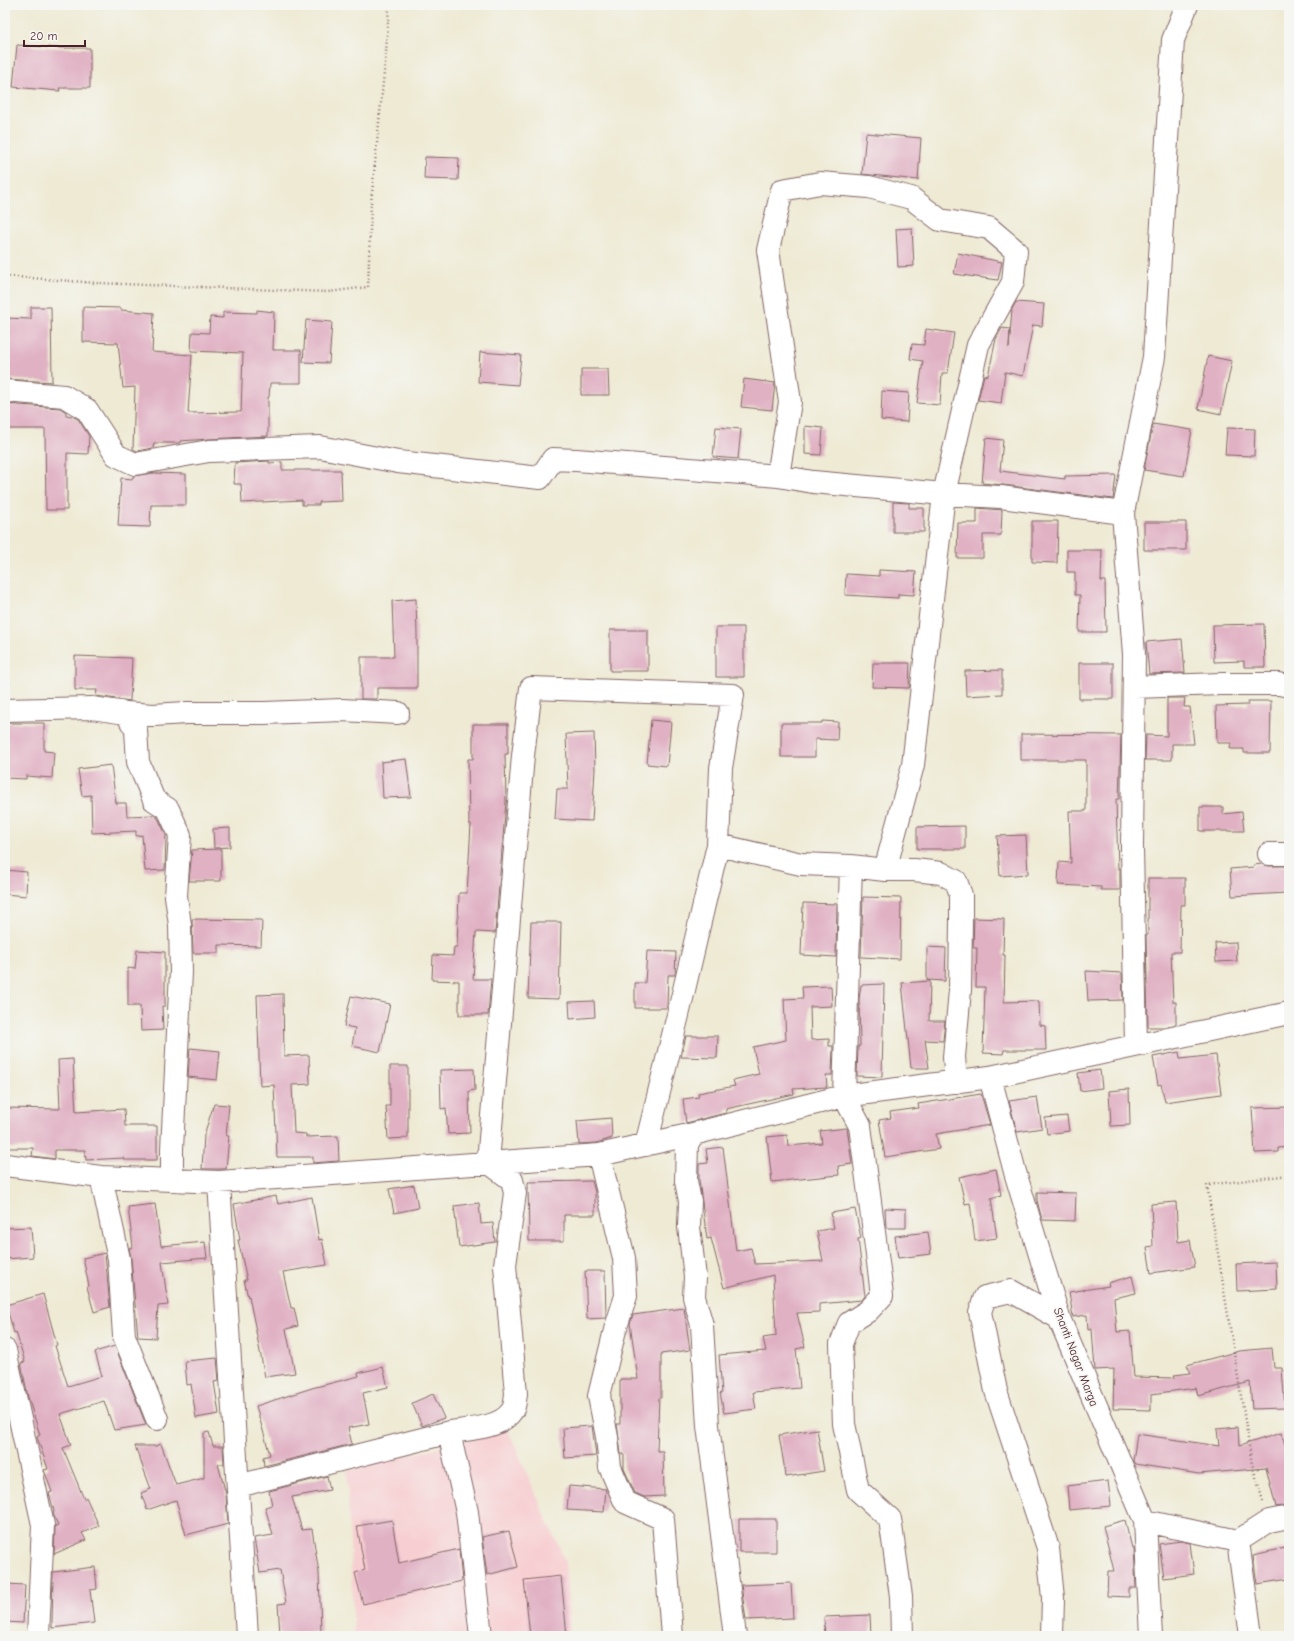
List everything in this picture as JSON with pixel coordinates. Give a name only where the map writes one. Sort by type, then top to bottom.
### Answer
[{"type":"street","points":[[1136,1045],[1132,848],[1134,654],[1123,513],[1154,358],[1174,40],[1187,5]]},
{"type":"street","points":[[778,476],[790,402],[768,250],[782,190],[820,183],[869,187],[911,198],[940,220],[989,228],[1016,251],[1013,282],[978,345],[944,494],[913,765],[886,870]]},
{"type":"street","points":[[5,391],[64,396],[87,410],[116,455],[135,464],[209,451],[320,447],[398,462],[540,478],[553,459],[576,460],[778,476],[813,482],[944,494],[1001,497],[1123,513]]},
{"type":"street","points":[[1134,687],[1272,684],[1289,686]]},
{"type":"street","points":[[488,1162],[523,756],[531,688],[733,695],[721,768],[718,845],[646,1145]]},
{"type":"street","points":[[5,710],[92,708],[153,715],[342,710],[398,713]]},
{"type":"street","points":[[126,713],[136,730],[138,762],[154,800],[168,809],[180,835],[176,896],[180,925],[181,972],[172,1141],[172,1180]]},
{"type":"street","points":[[718,845],[801,864],[851,866],[886,870],[914,870],[941,873],[956,881],[961,895],[961,921],[960,990],[954,1057],[956,1082]]},
{"type":"street","points":[[851,866],[844,1096],[860,1126],[882,1296],[868,1311],[849,1323],[841,1344],[844,1424],[858,1490],[890,1519],[900,1596],[902,1636]]},
{"type":"street","points":[[5,1165],[101,1177],[219,1182],[599,1155],[693,1134],[844,1096],[990,1077],[1289,1013]]},
{"type":"street","name":"Shanti Nagar Marga","points":[[990,1077],[1015,1172],[1059,1318],[1144,1521],[1151,1636]]},
{"type":"street","points":[[693,1134],[687,1144],[686,1181],[690,1201],[689,1227],[695,1277],[694,1297],[702,1325],[708,1426],[735,1636]]},
{"type":"street","points":[[599,1155],[624,1258],[626,1296],[615,1330],[599,1396],[607,1437],[610,1468],[625,1502],[663,1519],[672,1636]]},
{"type":"street","points":[[238,1486],[450,1432],[483,1428],[506,1419],[513,1411],[516,1394],[506,1265],[514,1193],[512,1180],[488,1162]]},
{"type":"street","points":[[101,1177],[120,1259],[124,1336],[157,1419]]},
{"type":"street","points":[[219,1182],[247,1636]]},
{"type":"street","points":[[1052,1636],[1052,1598],[1048,1548],[996,1391],[980,1312],[985,1297],[1011,1291],[1059,1318]]},
{"type":"street","points":[[5,1350],[43,1525],[38,1636]]},
{"type":"street","points":[[450,1432],[468,1512],[481,1636]]},
{"type":"street","points":[[1144,1521],[1238,1541],[1279,1519]]},
{"type":"street","points":[[1238,1541],[1251,1636]]},
{"type":"path","points":[[5,276],[97,283],[328,292],[368,287],[371,203],[386,53],[389,5]]},
{"type":"path","points":[[1279,1519],[1252,1464],[1207,1185],[1289,1175]]},
{"type":"shaded area","points":[[508,1430],[565,1561],[570,1636],[354,1636],[347,1471]]},
{"type":"building","points":[[17,45],[59,48],[90,48],[90,88],[59,88],[60,91],[13,87]]},
{"type":"building","points":[[866,133],[921,138],[918,180],[862,174]]},
{"type":"building","points":[[425,157],[459,158],[458,180],[424,179]]},
{"type":"building","points":[[912,228],[914,266],[898,267],[896,229]]},
{"type":"building","points":[[958,253],[1002,262],[998,280],[954,274]]},
{"type":"building","points":[[1016,302],[1044,304],[1042,326],[1033,325],[1023,376],[1005,372],[1001,403],[978,400],[984,375],[988,376],[996,339],[1002,328],[1010,329],[1009,348],[1012,309]]},
{"type":"building","points":[[31,307],[51,307],[52,382],[5,379],[5,318],[31,319]]},
{"type":"building","points":[[83,307],[121,308],[121,310],[154,313],[152,352],[192,355],[188,413],[241,412],[243,353],[191,351],[192,332],[209,333],[210,317],[223,318],[223,312],[257,313],[257,310],[274,312],[273,350],[301,350],[301,383],[270,383],[268,397],[268,436],[180,441],[180,443],[154,443],[153,448],[137,451],[133,449],[135,387],[123,388],[118,343],[83,342]]},
{"type":"building","points":[[306,320],[332,322],[329,363],[303,362]]},
{"type":"building","points":[[926,329],[954,333],[948,373],[942,373],[940,405],[917,403],[923,361],[910,359],[912,344],[924,345]]},
{"type":"building","points":[[480,352],[521,355],[518,385],[478,382]]},
{"type":"building","points":[[1208,356],[1232,361],[1221,414],[1198,409]]},
{"type":"building","points":[[581,369],[608,369],[609,395],[581,395]]},
{"type":"building","points":[[744,379],[775,383],[772,410],[741,407]]},
{"type":"building","points":[[882,391],[909,393],[907,422],[881,420]]},
{"type":"building","points":[[5,404],[60,408],[66,412],[66,415],[78,419],[89,436],[88,454],[67,453],[67,510],[46,510],[45,429],[5,429]]},
{"type":"building","points":[[1153,424],[1192,430],[1184,476],[1144,470]]},
{"type":"building","points":[[805,426],[823,428],[821,455],[805,454]]},
{"type":"building","points":[[716,427],[741,429],[738,459],[713,457]]},
{"type":"building","points":[[1227,428],[1255,429],[1254,456],[1225,455]]},
{"type":"building","points":[[986,438],[1003,440],[1000,471],[1065,479],[1065,476],[1116,475],[1113,499],[982,483]]},
{"type":"building","points":[[269,461],[269,463],[282,462],[282,470],[341,470],[342,501],[319,502],[319,505],[302,505],[302,500],[242,503],[241,484],[234,484],[235,463]]},
{"type":"building","points":[[153,473],[186,474],[186,505],[151,505],[150,527],[118,526],[121,478],[133,479],[133,476]]},
{"type":"building","points":[[893,502],[909,503],[909,508],[924,508],[924,532],[893,532]]},
{"type":"building","points":[[977,508],[1002,510],[1001,535],[983,535],[983,558],[957,558],[958,523],[977,523]]},
{"type":"building","points":[[1032,521],[1058,521],[1057,563],[1032,562]]},
{"type":"building","points":[[1144,522],[1186,522],[1186,550],[1144,550]]},
{"type":"building","points":[[1067,550],[1102,550],[1101,581],[1105,581],[1106,632],[1079,632],[1080,595],[1075,595],[1075,572],[1067,572]]},
{"type":"building","points":[[879,570],[916,572],[914,595],[898,594],[898,598],[845,595],[846,574],[879,576]]},
{"type":"building","points":[[416,599],[417,688],[377,688],[377,699],[361,699],[361,657],[394,657],[392,601]]},
{"type":"building","points":[[1264,624],[1265,667],[1244,667],[1244,661],[1214,662],[1213,625]]},
{"type":"building","points":[[716,627],[744,627],[744,677],[716,677]]},
{"type":"building","points":[[610,630],[648,630],[648,671],[610,671]]},
{"type":"building","points":[[1182,639],[1185,673],[1149,674],[1146,642]]},
{"type":"building","points":[[75,656],[132,658],[130,701],[96,696],[97,690],[75,690]]},
{"type":"building","points":[[873,663],[910,663],[909,688],[872,687]]},
{"type":"building","points":[[1079,663],[1113,663],[1113,699],[1079,699]]},
{"type":"building","points":[[1002,670],[1002,694],[966,696],[965,671]]},
{"type":"building","points":[[1167,698],[1185,698],[1184,707],[1190,707],[1194,744],[1172,744],[1172,760],[1145,760],[1146,735],[1167,736]]},
{"type":"building","points":[[1248,701],[1271,701],[1270,753],[1244,753],[1244,749],[1230,749],[1231,743],[1217,743],[1216,706],[1248,705]]},
{"type":"building","points":[[651,720],[671,722],[667,766],[647,764]]},
{"type":"building","points":[[822,721],[838,722],[837,740],[815,739],[815,757],[781,757],[781,723],[822,723]]},
{"type":"building","points":[[5,723],[44,723],[44,751],[54,752],[52,778],[26,776],[26,779],[5,778],[7,746],[5,746]]},
{"type":"building","points":[[473,724],[508,724],[508,754],[505,754],[506,802],[495,933],[476,932],[473,979],[491,979],[488,1015],[459,1015],[459,981],[432,980],[433,955],[453,956],[454,947],[457,947],[459,893],[467,893],[471,824],[469,824],[468,759],[473,759]]},
{"type":"building","points":[[594,733],[595,769],[592,821],[555,819],[557,789],[568,789],[566,734]]},
{"type":"building","points":[[1021,734],[1121,735],[1119,799],[1116,799],[1120,890],[1101,890],[1101,887],[1058,885],[1059,862],[1071,863],[1069,811],[1086,811],[1086,760],[1021,760]]},
{"type":"building","points":[[406,759],[411,797],[383,798],[381,762]]},
{"type":"building","points":[[111,765],[116,803],[126,803],[127,816],[154,815],[158,818],[166,835],[165,870],[145,871],[142,835],[136,836],[136,831],[92,833],[91,795],[82,796],[78,769]]},
{"type":"building","points":[[1200,807],[1223,807],[1223,814],[1242,812],[1244,831],[1200,831]]},
{"type":"building","points":[[965,826],[965,849],[917,849],[917,827]]},
{"type":"building","points":[[230,828],[230,847],[214,848],[213,829]]},
{"type":"building","points":[[1026,835],[1028,874],[1000,876],[997,836]]},
{"type":"building","points":[[221,849],[221,881],[189,881],[192,850]]},
{"type":"building","points":[[1262,864],[1269,866],[1289,866],[1289,888],[1287,888],[1287,893],[1232,896],[1230,869],[1254,867],[1254,865]]},
{"type":"building","points":[[5,870],[27,872],[26,896],[5,894]]},
{"type":"building","points":[[1148,878],[1185,878],[1185,905],[1181,905],[1180,952],[1171,952],[1173,1002],[1176,1002],[1176,1024],[1166,1027],[1148,1027],[1146,935],[1148,935]]},
{"type":"building","points":[[863,897],[901,898],[900,959],[861,957]]},
{"type":"building","points":[[803,903],[837,904],[836,957],[801,955]]},
{"type":"building","points":[[974,918],[1004,919],[1004,1002],[1039,1001],[1040,1025],[1045,1026],[1046,1050],[1004,1050],[1003,1054],[983,1053],[985,987],[976,987],[977,948],[973,948]]},
{"type":"building","points":[[192,919],[262,920],[261,946],[219,945],[219,953],[193,953]]},
{"type":"building","points":[[531,922],[561,922],[559,999],[528,998]]},
{"type":"building","points":[[1236,942],[1237,961],[1216,962],[1215,943]]},
{"type":"building","points":[[927,947],[946,948],[945,981],[927,980]]},
{"type":"building","points":[[137,950],[165,952],[165,1006],[162,1006],[163,1030],[141,1031],[140,1006],[128,1006],[128,968],[135,969]]},
{"type":"building","points":[[647,951],[676,952],[675,975],[668,975],[667,1008],[635,1008],[635,983],[645,983]]},
{"type":"building","points":[[1086,971],[1122,973],[1123,1000],[1088,1001]]},
{"type":"building","points":[[930,981],[929,1021],[945,1021],[943,1041],[925,1040],[929,1068],[911,1068],[902,983]]},
{"type":"building","points":[[884,984],[882,1077],[857,1076],[858,1046],[860,1046],[859,999],[861,985]]},
{"type":"building","points":[[831,986],[832,1006],[810,1007],[811,1040],[829,1039],[829,1046],[833,1046],[832,1075],[826,1075],[827,1087],[793,1089],[794,1094],[726,1109],[726,1113],[686,1123],[683,1099],[699,1097],[698,1093],[735,1086],[733,1080],[759,1074],[753,1047],[786,1040],[784,999],[803,998],[802,987]]},
{"type":"building","points":[[283,994],[284,1056],[309,1055],[310,1084],[292,1085],[294,1133],[306,1134],[306,1137],[338,1136],[339,1161],[313,1163],[313,1157],[277,1157],[274,1085],[260,1086],[257,995]]},
{"type":"building","points":[[351,996],[390,1004],[380,1052],[352,1046],[355,1028],[344,1026]]},
{"type":"building","points":[[594,1001],[595,1017],[570,1019],[569,1002]]},
{"type":"building","points":[[686,1036],[718,1036],[717,1058],[681,1057]]},
{"type":"building","points":[[190,1048],[220,1051],[217,1080],[188,1077]]},
{"type":"building","points":[[1179,1052],[1180,1059],[1216,1055],[1221,1094],[1165,1102],[1161,1084],[1158,1085],[1153,1057]]},
{"type":"building","points":[[73,1059],[76,1112],[124,1109],[125,1126],[157,1126],[157,1160],[124,1160],[124,1158],[86,1160],[85,1150],[55,1150],[55,1159],[32,1156],[33,1148],[5,1148],[5,1108],[60,1109],[58,1060]]},
{"type":"building","points":[[390,1066],[408,1066],[408,1138],[388,1139],[386,1106],[390,1106]]},
{"type":"building","points":[[474,1069],[475,1090],[469,1091],[470,1133],[448,1134],[446,1108],[441,1109],[440,1070]]},
{"type":"building","points":[[1100,1070],[1102,1088],[1080,1091],[1078,1073]]},
{"type":"building","points":[[1129,1089],[1130,1125],[1111,1126],[1109,1091]]},
{"type":"building","points":[[981,1094],[990,1125],[936,1134],[939,1149],[885,1157],[879,1120],[891,1118],[890,1112],[919,1108],[918,1104]]},
{"type":"building","points":[[1037,1097],[1042,1128],[1017,1132],[1009,1101]]},
{"type":"building","points":[[214,1104],[229,1105],[226,1136],[229,1136],[226,1169],[202,1169],[204,1135]]},
{"type":"building","points":[[1289,1107],[1289,1147],[1278,1148],[1278,1152],[1255,1153],[1252,1108]]},
{"type":"building","points":[[1067,1116],[1069,1131],[1047,1134],[1045,1118]]},
{"type":"building","points":[[611,1118],[612,1138],[597,1143],[579,1144],[577,1121]]},
{"type":"building","points":[[847,1128],[852,1164],[838,1166],[839,1175],[772,1182],[767,1137],[787,1135],[788,1146],[822,1143],[820,1131]]},
{"type":"building","points":[[723,1147],[736,1251],[751,1248],[755,1264],[823,1261],[817,1231],[834,1228],[831,1213],[855,1209],[861,1238],[858,1239],[865,1296],[862,1300],[819,1304],[819,1312],[797,1313],[805,1347],[796,1349],[800,1388],[753,1392],[756,1409],[724,1413],[720,1393],[722,1393],[719,1355],[766,1351],[763,1338],[776,1336],[773,1275],[724,1288],[711,1238],[707,1239],[699,1180],[699,1164],[708,1163],[706,1149]]},
{"type":"building","points":[[996,1169],[1001,1195],[991,1198],[997,1238],[975,1241],[970,1203],[965,1204],[959,1177]]},
{"type":"building","points":[[592,1181],[595,1192],[595,1215],[564,1215],[564,1241],[529,1241],[528,1182]]},
{"type":"building","points":[[414,1185],[418,1208],[394,1213],[389,1189]]},
{"type":"building","points":[[1037,1192],[1076,1193],[1075,1221],[1042,1220],[1037,1200]]},
{"type":"building","points":[[276,1196],[278,1204],[312,1197],[319,1240],[322,1239],[327,1265],[283,1272],[291,1308],[294,1308],[298,1326],[286,1329],[295,1373],[265,1377],[249,1296],[248,1297],[244,1280],[247,1280],[238,1240],[240,1240],[234,1204]]},
{"type":"building","points":[[1176,1202],[1178,1242],[1190,1240],[1195,1267],[1151,1273],[1147,1247],[1153,1246],[1151,1204]]},
{"type":"building","points":[[479,1203],[481,1224],[493,1223],[495,1242],[459,1247],[454,1206]]},
{"type":"building","points":[[155,1204],[161,1246],[205,1242],[207,1258],[162,1262],[168,1305],[158,1306],[156,1338],[138,1337],[129,1248],[133,1247],[128,1207]]},
{"type":"building","points":[[885,1208],[906,1209],[906,1228],[886,1228]]},
{"type":"building","points":[[31,1227],[33,1257],[5,1259],[5,1228]]},
{"type":"building","points":[[928,1232],[931,1254],[898,1258],[895,1236]]},
{"type":"building","points":[[105,1253],[110,1307],[94,1312],[87,1287],[89,1286],[83,1258]]},
{"type":"building","points":[[1276,1262],[1277,1289],[1237,1291],[1236,1264]]},
{"type":"building","points":[[585,1271],[605,1271],[606,1318],[587,1319]]},
{"type":"building","points":[[1132,1276],[1136,1293],[1114,1298],[1117,1332],[1130,1331],[1134,1377],[1175,1378],[1174,1375],[1191,1373],[1187,1365],[1239,1351],[1272,1348],[1274,1368],[1282,1368],[1285,1408],[1252,1409],[1250,1382],[1198,1396],[1196,1388],[1151,1394],[1151,1410],[1113,1409],[1114,1369],[1095,1370],[1092,1329],[1088,1330],[1087,1315],[1073,1317],[1069,1292],[1109,1286],[1108,1283]]},
{"type":"building","points":[[43,1294],[57,1345],[55,1346],[68,1386],[102,1376],[95,1352],[115,1346],[146,1425],[114,1430],[104,1401],[60,1414],[71,1445],[63,1448],[84,1499],[86,1497],[99,1526],[82,1533],[86,1540],[54,1554],[55,1526],[58,1525],[53,1514],[54,1511],[49,1493],[52,1492],[44,1470],[48,1469],[37,1437],[40,1435],[28,1397],[21,1363],[25,1362],[16,1332],[14,1333],[6,1305]]},
{"type":"building","points":[[684,1308],[690,1350],[661,1354],[661,1398],[659,1398],[657,1451],[663,1451],[664,1496],[644,1497],[635,1493],[624,1469],[624,1454],[621,1454],[617,1424],[620,1424],[620,1379],[638,1379],[630,1323],[633,1315]]},
{"type":"building","points":[[217,1358],[219,1381],[214,1382],[219,1414],[196,1418],[191,1384],[187,1385],[185,1361]]},
{"type":"building","points":[[383,1367],[388,1387],[363,1393],[369,1424],[348,1428],[352,1444],[264,1466],[263,1457],[270,1455],[256,1406],[312,1388],[359,1376],[358,1373]]},
{"type":"building","points":[[433,1394],[444,1418],[422,1426],[412,1403]]},
{"type":"building","points":[[592,1426],[596,1456],[565,1458],[563,1428]]},
{"type":"building","points":[[1238,1427],[1239,1446],[1281,1433],[1289,1456],[1289,1505],[1276,1507],[1266,1468],[1199,1474],[1135,1464],[1133,1461],[1137,1434],[1219,1446],[1217,1429]]},
{"type":"building","points":[[817,1429],[824,1471],[786,1477],[779,1435]]},
{"type":"building","points":[[209,1432],[213,1446],[223,1446],[224,1464],[218,1464],[226,1494],[228,1524],[186,1535],[176,1500],[147,1510],[141,1493],[151,1489],[135,1446],[156,1446],[161,1444],[176,1485],[204,1478],[204,1433]]},
{"type":"building","points":[[327,1476],[330,1490],[292,1497],[302,1530],[312,1529],[319,1573],[321,1632],[280,1634],[278,1604],[286,1603],[280,1570],[260,1573],[254,1538],[273,1535],[265,1507],[272,1505],[269,1491]]},
{"type":"building","points":[[1108,1481],[1111,1506],[1069,1510],[1067,1486]]},
{"type":"building","points":[[569,1486],[606,1489],[604,1512],[567,1510]]},
{"type":"building","points":[[739,1519],[776,1519],[776,1552],[739,1552]]},
{"type":"building","points":[[392,1520],[399,1563],[459,1549],[462,1581],[363,1604],[355,1573],[365,1570],[357,1526]]},
{"type":"building","points":[[1125,1520],[1132,1548],[1134,1548],[1136,1588],[1129,1588],[1129,1597],[1107,1596],[1108,1571],[1114,1571],[1103,1526]]},
{"type":"building","points":[[509,1531],[518,1567],[487,1575],[482,1537]]},
{"type":"building","points":[[1181,1541],[1190,1543],[1194,1574],[1164,1578],[1159,1544]]},
{"type":"building","points":[[1289,1547],[1289,1579],[1257,1584],[1253,1555]]},
{"type":"building","points":[[95,1567],[97,1589],[90,1590],[94,1623],[52,1628],[53,1572]]},
{"type":"building","points":[[561,1576],[567,1636],[530,1636],[524,1580]]},
{"type":"building","points":[[791,1583],[793,1618],[746,1620],[741,1585]]},
{"type":"building","points":[[7,1584],[25,1585],[23,1623],[6,1622]]},
{"type":"building","points":[[870,1615],[871,1636],[825,1636],[824,1617]]}]
